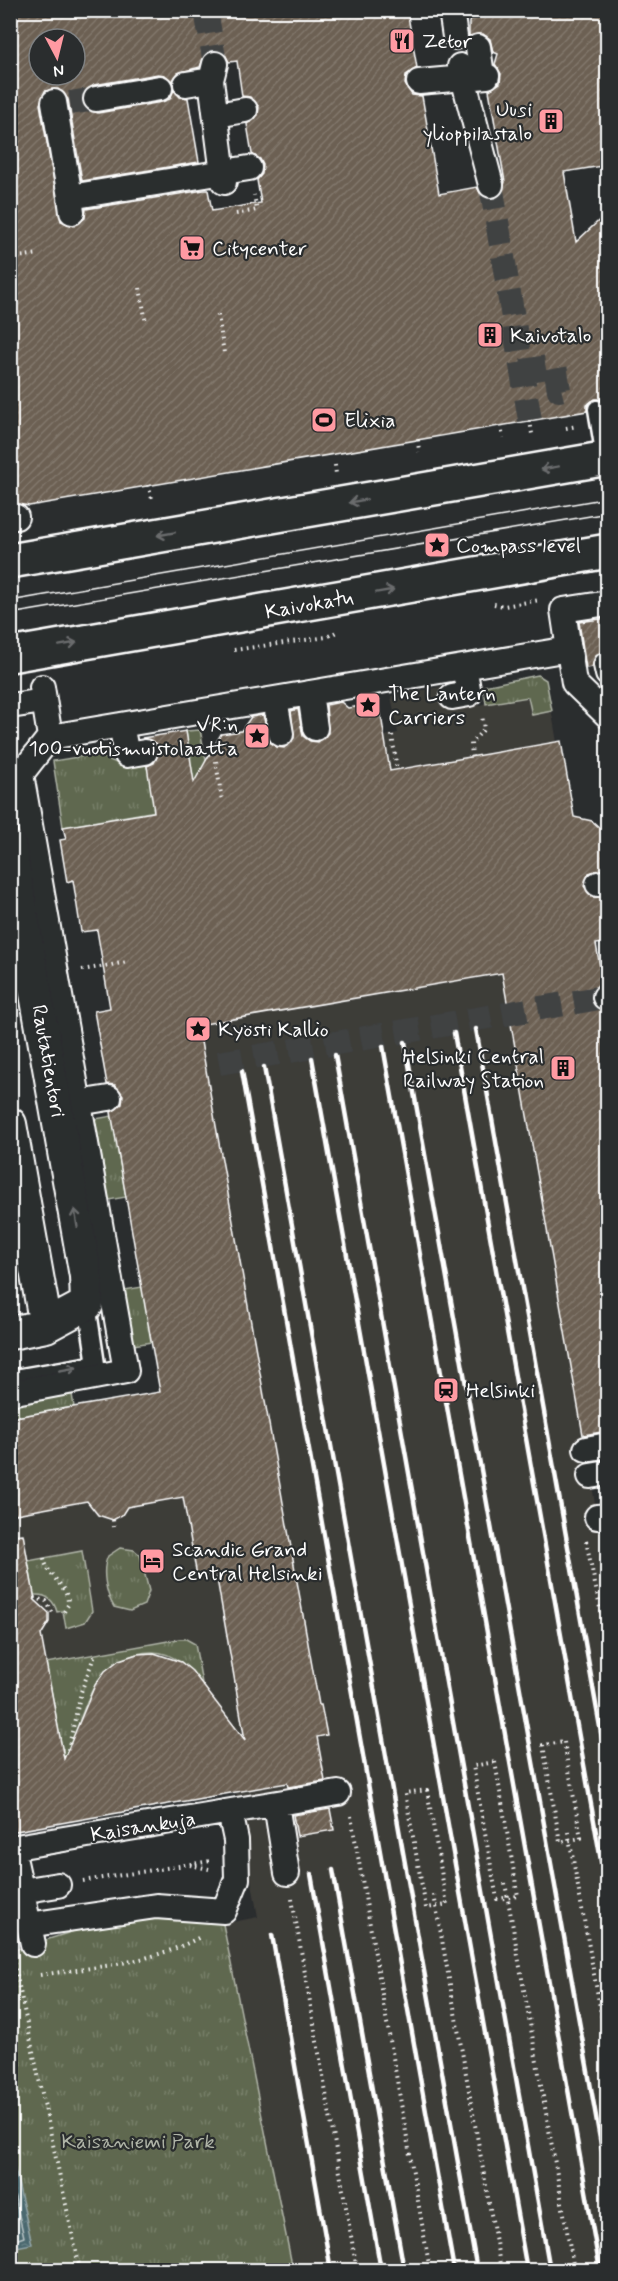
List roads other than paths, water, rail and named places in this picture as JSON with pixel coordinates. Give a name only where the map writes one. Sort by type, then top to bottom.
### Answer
[{"type":"main road","points":[[10,561],[606,458]]},
{"type":"main road","name":"Kaivokatu","points":[[10,655],[607,551]]},
{"type":"street","points":[[451,10],[455,37]]},
{"type":"street","points":[[478,46],[473,74],[491,185]]},
{"type":"street","points":[[186,84],[213,72],[224,177]]},
{"type":"street","points":[[419,82],[473,74]]},
{"type":"street","points":[[96,99],[160,88]]},
{"type":"street","points":[[54,102],[71,205],[182,186],[224,177],[249,168]]},
{"type":"street","points":[[217,115],[245,110]]},
{"type":"street","points":[[608,603],[563,607],[574,683],[608,716]]},
{"type":"street","points":[[10,706],[43,694],[50,737],[569,649]]},
{"type":"street","points":[[464,667],[467,699]]},
{"type":"street","points":[[310,693],[315,728]]},
{"type":"street","points":[[275,699],[281,734]]},
{"type":"street","points":[[121,725],[127,755],[145,752]]},
{"type":"street","name":"Rautatientori","points":[[10,1393],[89,1381],[126,1371],[101,1260],[33,891],[21,774],[50,737]]},
{"type":"street","name":"Rautatientori","points":[[10,847],[33,891],[64,973],[68,1046],[79,1075],[78,1103],[101,1260]]},
{"type":"street","points":[[78,1103],[109,1098]]},
{"type":"street","points":[[10,1124],[46,1326]]},
{"type":"street","points":[[10,1333],[46,1326],[101,1260]]},
{"type":"street","name":"Kaisankuja","points":[[11,1848],[338,1793]]},
{"type":"street","points":[[276,1804],[288,1829],[287,1872]]},
{"type":"street","points":[[11,1848],[31,1935],[156,1906],[224,1911],[237,1879],[236,1840],[230,1812]]},
{"type":"street","points":[[21,1891],[58,1885]]},
{"type":"lane","points":[[597,409],[606,458]]},
{"type":"lane","points":[[10,1380],[96,1364],[101,1260]]},
{"type":"water","points":[[10,2148],[32,2244],[11,2248],[10,2248]]},
{"type":"tunnel","points":[[206,10],[215,64]]},
{"type":"tunnel","points":[[70,103],[96,99]]},
{"type":"tunnel","points":[[491,185],[530,420]]},
{"type":"tunnel","points":[[522,371],[555,366],[559,390],[563,389]]},
{"type":"tunnel","points":[[219,1063],[605,997]]},
{"type":"tram line","points":[[10,601],[608,498]]},
{"type":"tram line","points":[[10,614],[608,513]]},
{"type":"railway","points":[[476,1029],[608,1772]]},
{"type":"railway","points":[[454,1033],[608,1900]]},
{"type":"railway","points":[[405,1042],[608,2184]]},
{"type":"railway","points":[[383,1046],[600,2270]]},
{"type":"railway","points":[[335,1055],[550,2270]]},
{"type":"railway","points":[[312,1058],[527,2270]]},
{"type":"railway","points":[[264,1067],[477,2270]]},
{"type":"railway","points":[[242,1071],[454,2270]]},
{"type":"railway","points":[[333,1870],[404,2270]]},
{"type":"railway","points":[[311,1874],[381,2270]]},
{"type":"railway","points":[[272,1935],[331,2270]]},
{"type":"place","name":"Zetor","points":[[402,41]]},
{"type":"place","name":"Uusi ylioppilastalo","points":[[551,121]]},
{"type":"place","name":"Citycenter","points":[[192,248]]},
{"type":"place","name":"Kaivotalo","points":[[490,335]]},
{"type":"place","name":"Elixia","points":[[324,420]]},
{"type":"place","name":"Compass level","points":[[437,545]]},
{"type":"place","name":"The Lantern Carriers","points":[[368,705]]},
{"type":"place","name":"VR:n 100-vuotismuistolaatta","points":[[257,736]]},
{"type":"place","name":"Kyösti Kallio","points":[[198,1029]]},
{"type":"place","name":"Helsinki Central Railway Station","points":[[563,1068]]},
{"type":"place","name":"Helsinki","points":[[446,1390]]},
{"type":"place","name":"Scandic Grand Central Helsinki","points":[[152,1561]]},
{"type":"park label","name":"Kaisaniemi Park","points":[[138,2141]]}]
